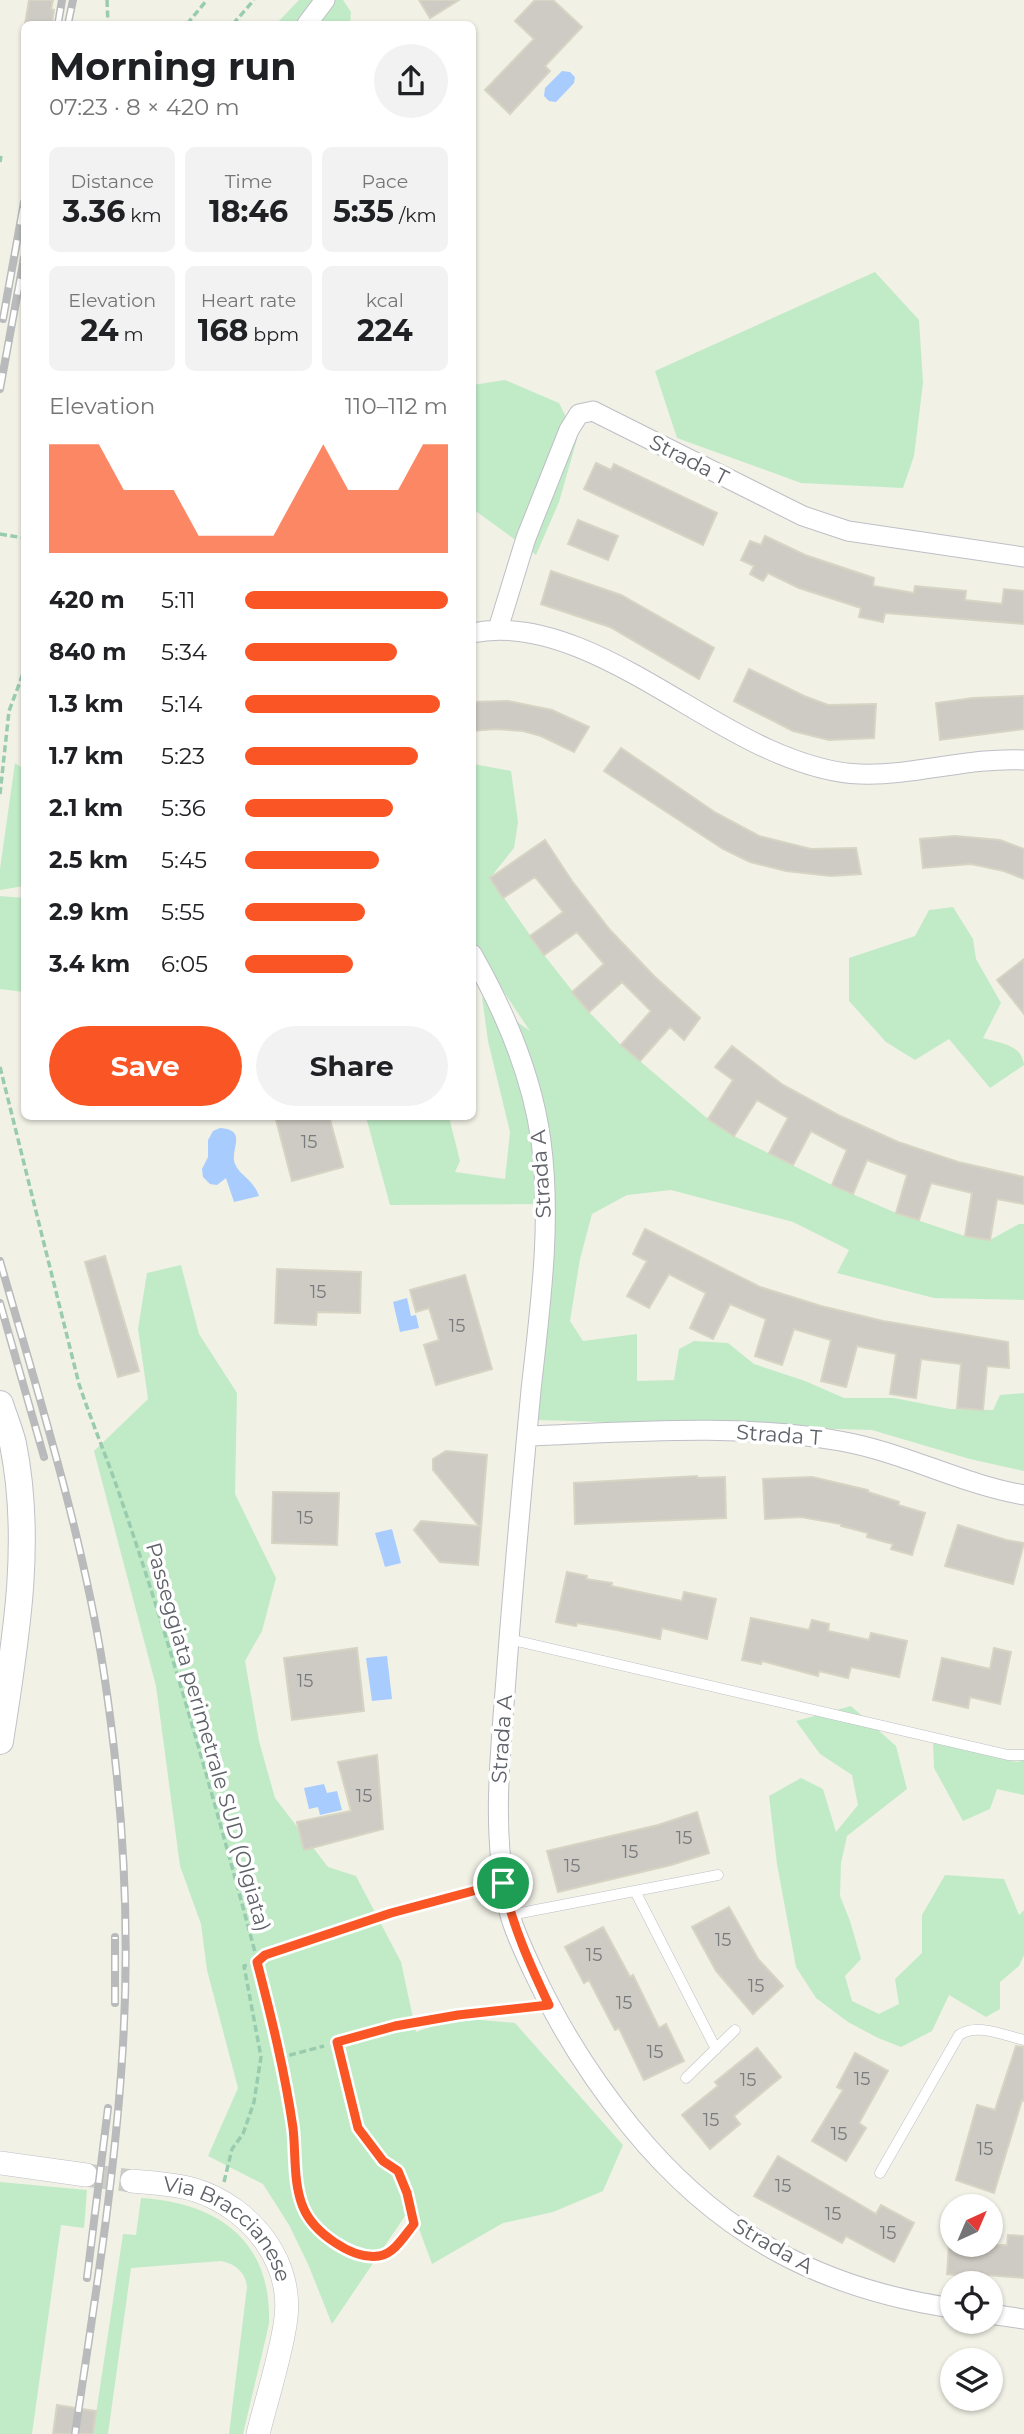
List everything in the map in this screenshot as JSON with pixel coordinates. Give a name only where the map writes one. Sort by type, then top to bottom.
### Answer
[{"type":"main road","points":[[0,1404],[13,1442],[23,1531],[13,1649],[0,1741]]},
{"type":"street","points":[[309,21],[325,0]]},
{"type":"street","name":"Strada T","points":[[498,629],[526,538],[569,430],[579,414],[585,411],[601,414],[670,452],[825,525],[848,531],[1024,557]]},
{"type":"street","points":[[476,632],[498,629],[544,634],[587,650],[728,730],[813,766],[858,774],[881,774],[981,760],[1024,760]]},
{"type":"street","name":"Strada A","points":[[476,961],[497,1000],[521,1058],[532,1095],[541,1142],[546,1199],[543,1272],[509,1639],[497,1813],[499,1854],[510,1915],[549,2005],[597,2083],[643,2142],[702,2200],[732,2224],[786,2258],[843,2283],[901,2301],[940,2306]]},
{"type":"street","name":"Strada T","points":[[527,1436],[688,1430],[808,1436],[873,1449],[988,1487],[1024,1495]]},
{"type":"street","points":[[0,2151],[7,2166],[86,2175]]},
{"type":"street","name":"Via Braccianese","points":[[132,2181],[188,2188],[221,2201],[246,2219],[268,2243],[279,2269],[285,2297],[286,2324],[258,2434]]},
{"type":"street","points":[[1003,2316],[1024,2319]]},
{"type":"lane","points":[[509,1639],[1008,1755],[1024,1755]]},
{"type":"lane","points":[[510,1915],[718,1875]]},
{"type":"lane","points":[[635,1891],[716,2049]]},
{"type":"lane","points":[[337,2042],[395,2026],[458,2015],[549,2005]]},
{"type":"lane","points":[[686,2078],[735,2029]]},
{"type":"lane","points":[[880,2173],[959,2035],[968,2029],[979,2029],[1024,2040]]},
{"type":"path","points":[[107,0],[108,21]]},
{"type":"path","points":[[190,21],[207,0]]},
{"type":"path","points":[[236,21],[254,0]]},
{"type":"path","points":[[0,162],[1,156]]},
{"type":"path","points":[[0,534],[21,538]]},
{"type":"path","points":[[0,794],[9,711],[21,679]]},
{"type":"path","name":"Passeggiata perimetrale SUD (Olgiata)","points":[[0,1067],[79,1384],[121,1497],[177,1676],[257,1962],[292,2126],[297,2188],[303,2209],[324,2235],[338,2245],[363,2255],[382,2256],[400,2243],[414,2224],[407,2193],[398,2171],[383,2161],[358,2128],[337,2042]]},
{"type":"path","points":[[221,2201],[232,2149],[243,2134],[258,2087],[261,2057],[244,1966],[257,1962],[265,1955],[391,1913],[503,1883]]},
{"type":"path","points":[[279,2058],[337,2042]]},
{"type":"green space","points":[[299,0],[343,0],[351,12],[350,21],[279,21]]},
{"type":"green space","points":[[875,272],[919,320],[923,383],[914,456],[903,488],[801,483],[677,438],[655,371]]},
{"type":"green space","points":[[505,380],[559,403],[577,439],[559,502],[536,555],[476,511],[476,385]]},
{"type":"green space","points":[[15,763],[21,767],[21,886],[0,890],[0,869]]},
{"type":"green space","points":[[476,765],[511,771],[518,822],[514,848],[490,878],[544,955],[589,1012],[621,1045],[708,1119],[734,1136],[832,1185],[896,1213],[965,1236],[990,1240],[1019,1224],[1024,1224],[1024,1300],[934,1298],[837,1273],[849,1250],[793,1222],[671,1190],[627,1195],[592,1214],[580,1259],[570,1321],[583,1341],[637,1334],[637,1381],[674,1380],[679,1349],[694,1341],[728,1343],[754,1364],[805,1381],[844,1398],[894,1398],[950,1409],[993,1410],[1000,1395],[1024,1393],[1024,1471],[970,1459],[872,1430],[537,1420],[552,1204],[390,1205],[367,1120],[450,1120],[460,1161],[455,1172],[505,1179],[510,1132],[488,1041],[482,997],[530,1031],[476,950]]},
{"type":"green space","points":[[0,896],[21,898],[21,992],[0,989]]},
{"type":"green space","points":[[953,907],[973,939],[976,959],[1001,1003],[983,1038],[1014,1049],[1019,1053],[1024,1065],[990,1088],[949,1039],[915,1060],[886,1042],[849,1001],[849,958],[915,936],[929,910]]},
{"type":"green space","points":[[181,1265],[199,1334],[237,1393],[235,1494],[276,1578],[262,1631],[245,1661],[259,1741],[275,1798],[328,1867],[356,1876],[401,1962],[416,2032],[457,2018],[515,2023],[623,2145],[603,2191],[553,2212],[503,2223],[432,2264],[411,2207],[332,2324],[289,2225],[263,2184],[208,2156],[238,2088],[207,1970],[201,1924],[180,1866],[156,1686],[94,1451],[148,1399],[138,1329],[147,1273]]},
{"type":"green space","points":[[851,1706],[896,1746],[907,1789],[847,1836],[841,1863],[840,1896],[861,1959],[845,1976],[852,2001],[879,2014],[899,2004],[895,1979],[922,1953],[922,1915],[945,1875],[1004,1879],[1019,1915],[1024,1910],[1024,1955],[1019,1966],[1000,1982],[1000,2009],[986,2017],[949,1995],[932,2031],[901,2047],[848,2022],[816,1998],[796,1967],[777,1864],[769,1796],[801,1778],[823,1789],[836,1832],[858,1805],[852,1775],[820,1754],[796,1721]]},
{"type":"green space","points":[[933,1743],[1017,1762],[1024,1760],[1024,1795],[997,1789],[990,1809],[963,1821],[934,1768]]},
{"type":"green space","points":[[0,2182],[87,2190],[84,2228],[61,2225],[32,2434],[0,2434]]},
{"type":"green space","points":[[141,2198],[169,2201],[217,2218],[235,2232],[250,2249],[261,2270],[268,2295],[269,2324],[243,2434],[229,2434],[247,2287],[245,2277],[239,2270],[221,2261],[131,2268],[108,2434],[93,2434],[123,2234],[136,2235]]},
{"type":"water","points":[[562,71],[570,72],[575,77],[574,83],[556,102],[549,101],[544,96],[545,88]]},
{"type":"water","points":[[220,1128],[234,1132],[235,1164],[259,1196],[234,1202],[226,1178],[217,1185],[210,1184],[203,1177],[202,1169],[208,1157],[208,1140],[213,1131]]},
{"type":"water","points":[[407,1298],[411,1316],[416,1315],[419,1328],[400,1332],[393,1302]]},
{"type":"water","points":[[392,1529],[401,1563],[385,1567],[375,1533]]},
{"type":"water","points":[[387,1656],[392,1699],[372,1701],[366,1658]]},
{"type":"water","points":[[324,1784],[327,1793],[337,1791],[342,1810],[320,1815],[318,1807],[309,1809],[304,1788]]},
{"type":"building","points":[[29,0],[53,0],[52,21],[26,21]]},
{"type":"building","points":[[419,0],[459,0],[430,18]]},
{"type":"building","points":[[535,0],[553,0],[582,27],[545,66],[550,71],[510,114],[485,90],[534,39],[515,21]]},
{"type":"building","points":[[596,463],[611,470],[614,464],[717,513],[703,545],[584,489]]},
{"type":"building","points":[[578,520],[618,536],[608,560],[568,544]]},
{"type":"building","points":[[765,536],[805,555],[874,578],[873,586],[914,593],[915,586],[966,591],[965,600],[1002,604],[1004,589],[1024,591],[1024,624],[885,613],[883,622],[859,617],[861,608],[799,588],[768,573],[763,581],[750,574],[754,566],[741,560],[750,541],[761,545]]},
{"type":"building","points":[[551,571],[621,595],[714,648],[699,679],[610,627],[541,604]]},
{"type":"building","points":[[749,669],[828,705],[876,704],[874,738],[829,740],[793,731],[734,701]]},
{"type":"building","points":[[1024,696],[1024,729],[940,740],[936,703]]},
{"type":"building","points":[[508,701],[552,710],[589,727],[574,752],[541,736],[523,731],[476,731],[476,702]]},
{"type":"building","points":[[621,748],[716,813],[759,836],[811,849],[856,848],[861,874],[831,876],[786,871],[750,862],[723,849],[604,771]]},
{"type":"building","points":[[955,836],[1000,840],[1024,849],[1024,879],[1004,871],[971,864],[923,868],[920,839]]},
{"type":"building","points":[[545,840],[572,881],[610,930],[654,976],[700,1018],[684,1040],[670,1027],[640,1061],[621,1045],[651,1011],[622,982],[589,1012],[572,992],[604,964],[577,932],[544,955],[530,936],[563,912],[535,877],[503,898],[490,878]]},
{"type":"building","points":[[1024,959],[1024,1014],[997,980]]},
{"type":"building","points":[[732,1046],[783,1085],[838,1115],[898,1142],[958,1162],[1024,1177],[1024,1204],[997,1199],[990,1240],[965,1236],[972,1193],[931,1183],[919,1220],[896,1213],[907,1175],[867,1160],[853,1194],[832,1185],[847,1150],[811,1131],[793,1165],[769,1153],[788,1118],[757,1100],[734,1136],[708,1119],[733,1080],[715,1067]]},
{"type":"building","points":[[276,1120],[330,1120],[343,1167],[292,1181]]},
{"type":"building","points":[[645,1229],[760,1287],[821,1306],[883,1321],[1008,1342],[1009,1368],[987,1366],[983,1410],[957,1408],[961,1364],[921,1359],[916,1398],[890,1394],[896,1354],[857,1346],[846,1387],[821,1381],[831,1340],[794,1329],[782,1365],[755,1356],[766,1319],[730,1304],[713,1339],[690,1328],[706,1293],[669,1274],[649,1308],[627,1296],[647,1261],[633,1254]]},
{"type":"building","points":[[105,1256],[139,1371],[118,1377],[85,1262]]},
{"type":"building","points":[[277,1269],[361,1272],[360,1313],[317,1312],[316,1325],[275,1323]]},
{"type":"building","points":[[465,1275],[492,1369],[436,1385],[424,1345],[439,1340],[429,1308],[416,1312],[410,1290]]},
{"type":"building","points":[[446,1451],[487,1455],[478,1565],[440,1562],[414,1530],[421,1521],[479,1526],[433,1470],[433,1459]]},
{"type":"building","points":[[697,1476],[725,1477],[726,1518],[575,1524],[574,1483]]},
{"type":"building","points":[[812,1477],[868,1490],[899,1502],[898,1505],[925,1513],[912,1555],[891,1549],[893,1544],[867,1537],[868,1533],[841,1524],[801,1517],[765,1519],[763,1479]]},
{"type":"building","points":[[273,1492],[339,1493],[337,1545],[272,1543]]},
{"type":"building","points":[[958,1525],[1024,1543],[1013,1584],[945,1566]]},
{"type":"building","points":[[567,1572],[587,1576],[586,1579],[612,1583],[611,1586],[682,1601],[684,1592],[716,1599],[707,1639],[662,1628],[660,1639],[577,1623],[576,1626],[556,1622]]},
{"type":"building","points":[[751,1618],[809,1630],[812,1620],[829,1624],[828,1631],[869,1640],[871,1633],[907,1641],[899,1677],[851,1667],[848,1678],[819,1671],[818,1676],[762,1661],[761,1664],[742,1660]]},
{"type":"building","points":[[357,1648],[364,1711],[292,1720],[284,1658]]},
{"type":"building","points":[[994,1648],[1011,1652],[1000,1704],[970,1697],[968,1708],[933,1700],[942,1658],[990,1669]]},
{"type":"building","points":[[377,1755],[383,1829],[304,1850],[297,1822],[351,1811],[338,1762]]},
{"type":"building","points":[[697,1812],[709,1853],[671,1865],[558,1892],[547,1851],[658,1825]]},
{"type":"building","points":[[729,1907],[758,1959],[783,1986],[753,2014],[716,1971],[692,1927]]},
{"type":"building","points":[[603,1927],[630,1977],[633,1975],[659,2028],[666,2024],[684,2061],[644,2080],[619,2028],[615,2030],[589,1980],[584,1983],[565,1947]]},
{"type":"building","points":[[1016,2046],[1024,2047],[1024,2101],[1022,2100],[994,2193],[956,2180],[977,2105],[995,2110]]},
{"type":"building","points":[[757,2048],[781,2077],[734,2116],[740,2124],[710,2149],[682,2115],[718,2086],[715,2082]]},
{"type":"building","points":[[855,2053],[888,2071],[859,2123],[866,2128],[846,2161],[812,2141],[843,2090],[837,2087]]},
{"type":"building","points":[[778,2156],[876,2214],[881,2205],[914,2223],[894,2262],[846,2236],[842,2243],[754,2196]]},
{"type":"building","points":[[1008,2235],[1024,2236],[1024,2278],[1003,2276],[1003,2271],[947,2271],[948,2258],[1003,2258],[1003,2245],[1007,2245]]},
{"type":"building","points":[[57,2405],[96,2411],[93,2434],[53,2434]]},
{"type":"tunnel","points":[[86,2175],[132,2181]]},
{"type":"railway","points":[[58,21],[62,0]]},
{"type":"railway","points":[[69,21],[73,0]]},
{"type":"railway","points":[[3,319],[21,219]]},
{"type":"railway","points":[[0,389],[21,274]]},
{"type":"railway","points":[[0,1261],[83,1564],[103,1667],[120,1813],[126,1961],[122,2060],[114,2154],[75,2434]]},
{"type":"railway","points":[[0,1303],[44,1457]]},
{"type":"railway","points":[[115,1937],[115,2003]]},
{"type":"railway","points":[[87,2278],[108,2108]]},
{"type":"route","points":[[503,1883],[519,1940],[549,2005],[458,2015],[395,2026],[337,2042],[358,2128],[383,2161],[398,2171],[407,2193],[414,2224],[400,2243],[382,2256],[363,2255],[338,2245],[324,2235],[303,2209],[297,2188],[292,2126],[268,2002],[257,1962],[265,1955],[391,1913],[503,1883]]}]
